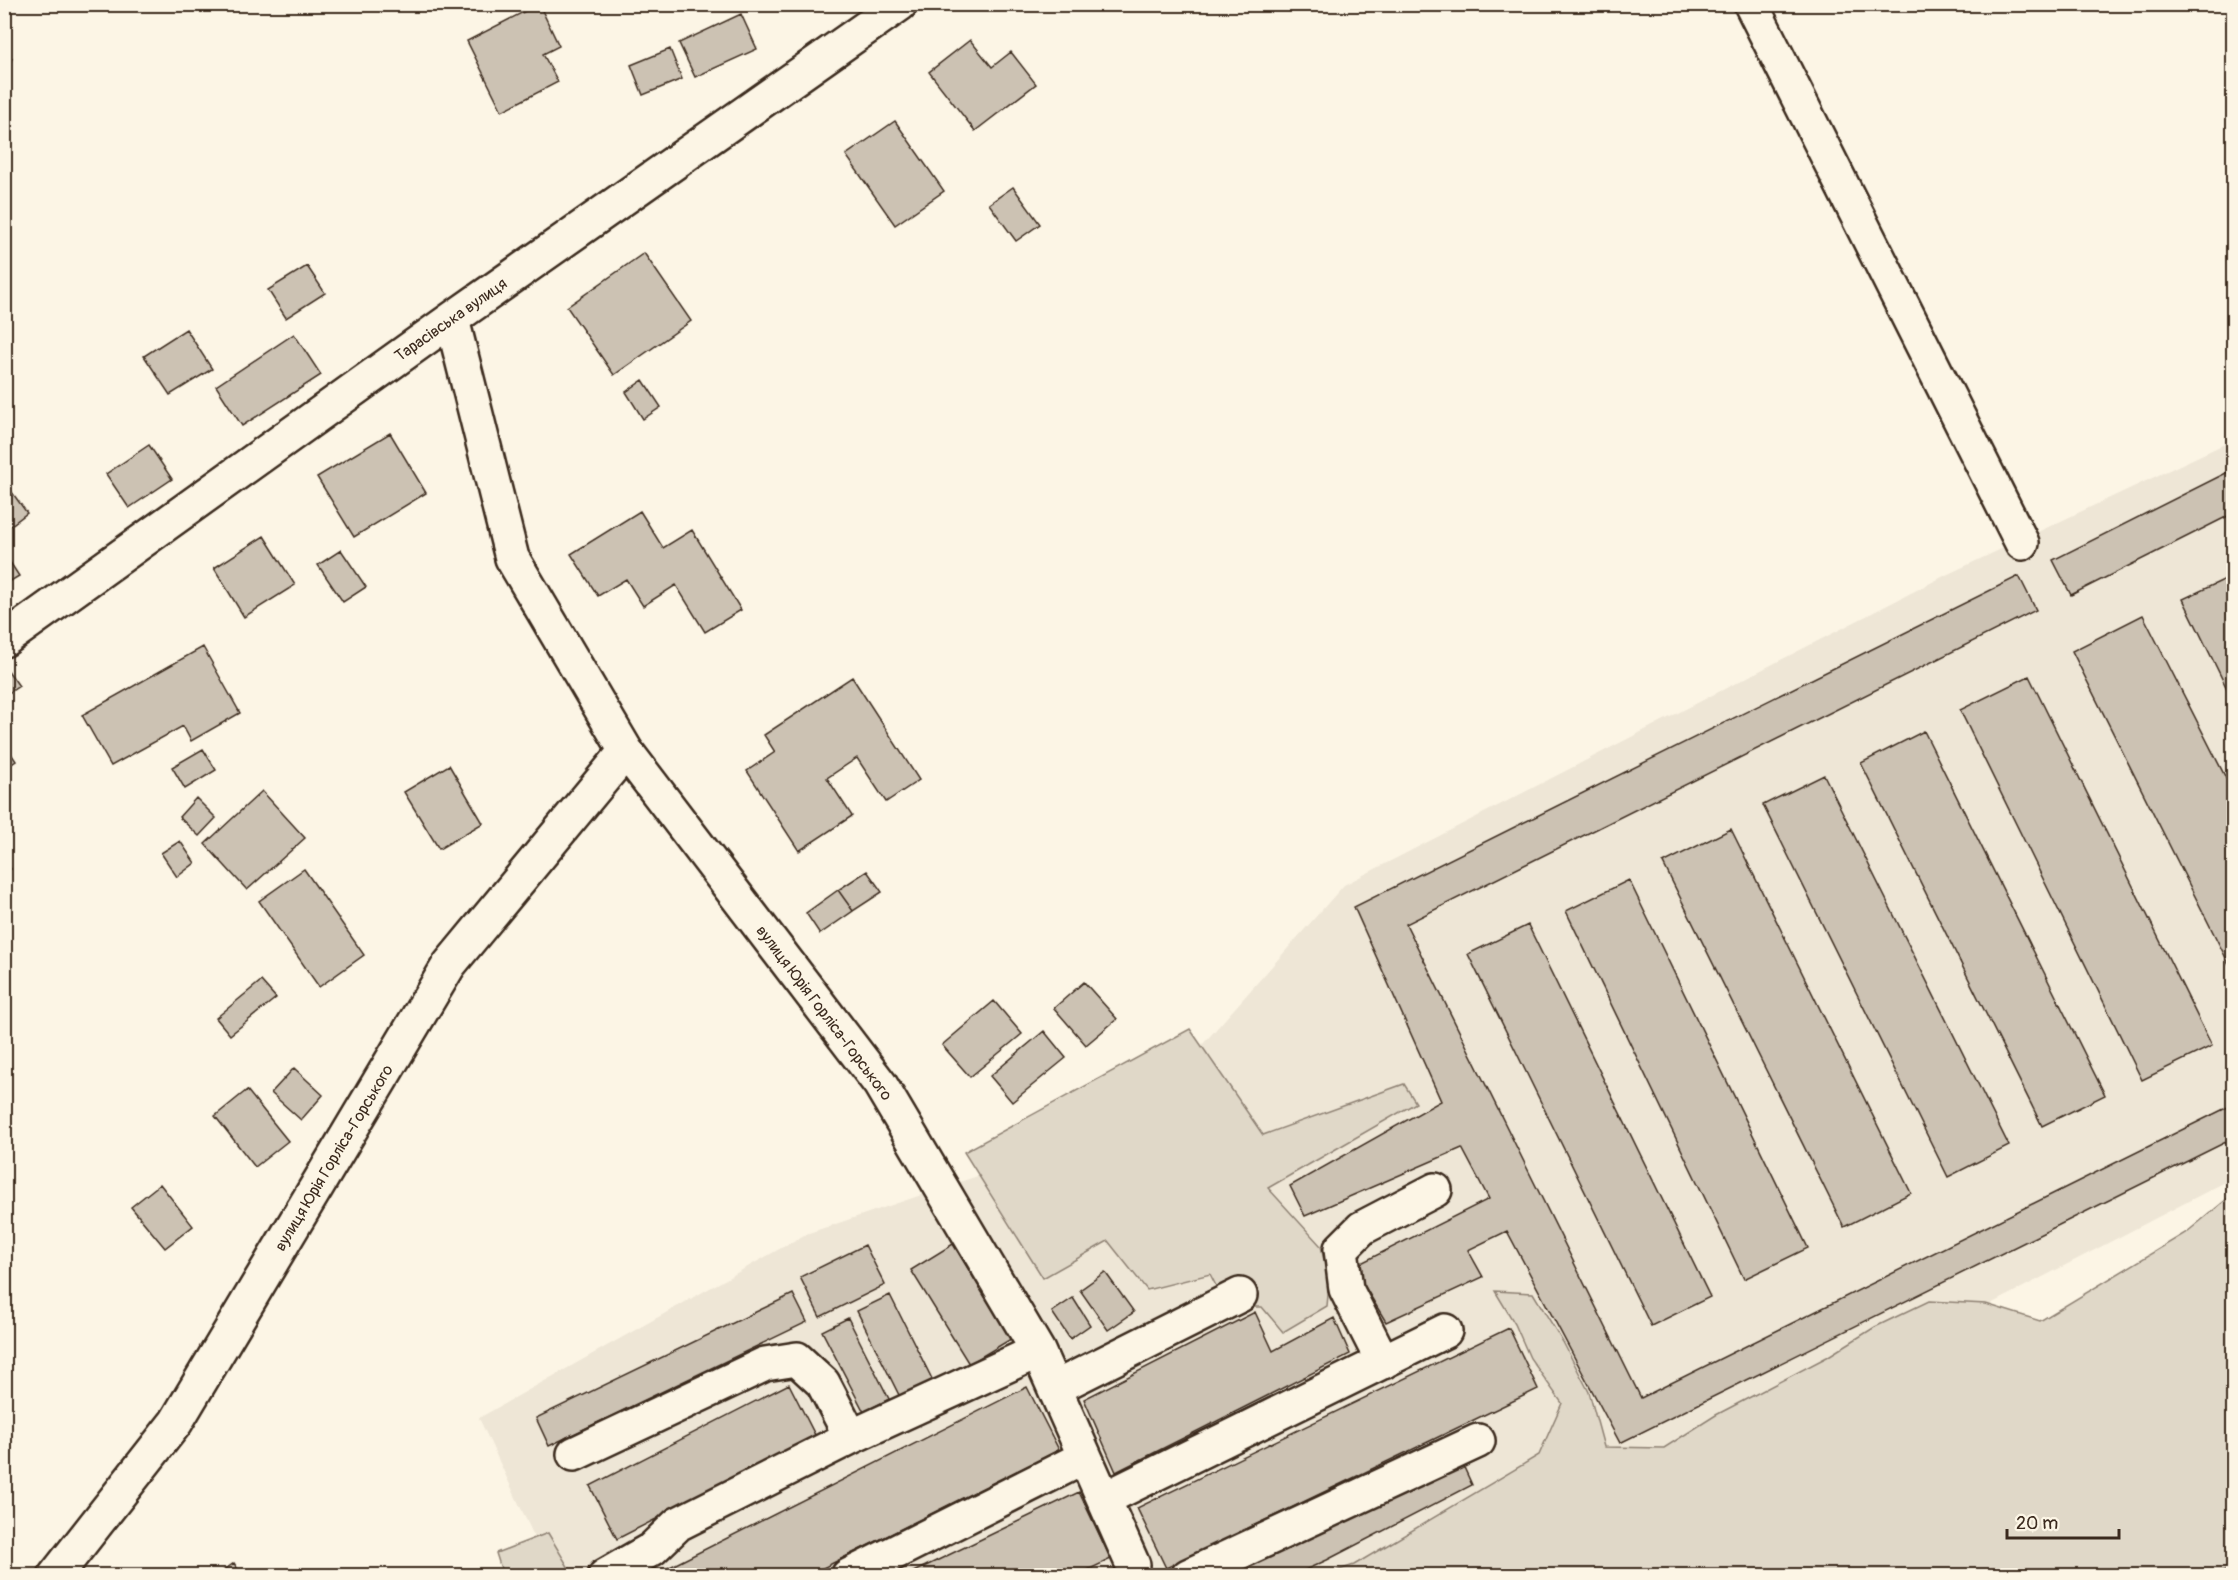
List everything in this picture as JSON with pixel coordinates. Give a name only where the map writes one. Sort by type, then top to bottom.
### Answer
[{"type":"street","name":"Тарасівська вулиця","points":[[4,640],[452,319],[900,4]]},
{"type":"street","points":[[1751,4],[2022,543]]},
{"type":"street","name":"вулиця Юрія Горліса-Горського","points":[[452,319],[512,558],[626,752],[880,1084],[1038,1351],[1104,1499],[1132,1572]]},
{"type":"street","name":"вулиця Юрія Горліса-Горського","points":[[56,1575],[176,1422],[449,965],[626,752]]},
{"type":"street","points":[[1383,1362],[1346,1289],[1341,1250],[1362,1228],[1434,1190]]},
{"type":"street","points":[[1055,1388],[1240,1295]]},
{"type":"street","points":[[1104,1499],[1445,1331]]},
{"type":"street","points":[[605,1575],[652,1549],[678,1524],[851,1437],[1038,1351]]},
{"type":"street","points":[[574,1454],[765,1364],[797,1359],[823,1383],[851,1437]]},
{"type":"street","points":[[1188,1575],[1478,1441]]},
{"type":"street","points":[[848,1575],[1085,1457]]},
{"type":"shaded area","points":[[2233,440],[2233,1178],[1785,1411],[1411,1575],[552,1575],[479,1418],[806,1234],[1132,1124],[1344,885],[1944,576]]},
{"type":"shaded area","points":[[1190,1029],[1263,1135],[1404,1084],[1416,1103],[1268,1188],[1321,1246],[1329,1284],[1327,1306],[1283,1332],[1262,1307],[1227,1307],[1210,1274],[1147,1290],[1108,1241],[1043,1278],[964,1152]]},
{"type":"shaded area","points":[[2233,1194],[2233,1567],[2215,1575],[1324,1575],[1354,1565],[1539,1455],[1562,1403],[1530,1358],[1515,1324],[1495,1291],[1533,1293],[1563,1342],[1589,1392],[1604,1447],[1664,1448],[1716,1415],[1827,1357],[1875,1327],[1929,1301],[1986,1304],[2040,1321],[2187,1232]]},
{"type":"shaded area","points":[[548,1533],[573,1575],[503,1575],[496,1553]]},
{"type":"building","points":[[539,4],[559,46],[543,54],[558,82],[502,111],[467,41]]},
{"type":"building","points":[[741,14],[757,49],[695,77],[679,43]]},
{"type":"building","points":[[970,40],[992,67],[1011,52],[1036,84],[975,131],[929,72]]},
{"type":"building","points":[[670,49],[682,79],[643,95],[631,65]]},
{"type":"building","points":[[4,55],[12,58],[4,79]]},
{"type":"building","points":[[895,121],[944,191],[895,225],[846,155]]},
{"type":"building","points":[[1013,187],[1040,224],[1016,241],[989,204]]},
{"type":"building","points":[[644,253],[691,321],[614,375],[567,307]]},
{"type":"building","points":[[307,266],[325,293],[286,318],[268,290]]},
{"type":"building","points":[[186,329],[212,369],[170,395],[144,356]]},
{"type":"building","points":[[294,334],[321,375],[242,426],[216,386]]},
{"type":"building","points":[[643,380],[661,407],[643,419],[626,392]]},
{"type":"building","points":[[390,433],[426,493],[354,537],[317,477]]},
{"type":"building","points":[[149,445],[172,479],[129,508],[106,474]]},
{"type":"building","points":[[2234,469],[2234,513],[2071,595],[2053,560]]},
{"type":"building","points":[[6,484],[27,513],[6,529],[4,485]]},
{"type":"building","points":[[640,511],[663,548],[692,530],[741,610],[705,632],[676,585],[643,606],[626,579],[598,596],[571,554]]},
{"type":"building","points":[[264,536],[295,585],[244,617],[214,568]]},
{"type":"building","points":[[341,550],[366,587],[343,602],[318,565]]},
{"type":"building","points":[[4,553],[19,576],[4,585]]},
{"type":"building","points":[[2234,575],[2234,703],[2183,599]]},
{"type":"building","points":[[2019,576],[2036,610],[1406,924],[1641,1398],[2234,1104],[2234,1138],[1620,1443],[1507,1231],[1468,1250],[1483,1277],[1386,1322],[1353,1267],[1489,1199],[1462,1148],[1305,1216],[1290,1186],[1441,1101],[1354,907]]},
{"type":"building","points":[[2143,615],[2234,794],[2234,974],[2072,651]]},
{"type":"building","points":[[203,647],[240,713],[191,741],[183,726],[111,766],[82,715]]},
{"type":"building","points":[[4,665],[19,686],[4,696]]},
{"type":"building","points":[[2029,676],[2212,1046],[2142,1080],[1960,710]]},
{"type":"building","points":[[852,677],[919,780],[886,802],[857,758],[827,778],[852,816],[799,851],[747,771],[775,752],[764,735]]},
{"type":"building","points":[[1924,731],[2105,1095],[2042,1126],[1861,763]]},
{"type":"building","points":[[4,743],[16,761],[4,769]]},
{"type":"building","points":[[203,749],[216,770],[185,789],[172,767]]},
{"type":"building","points":[[449,765],[483,823],[439,849],[404,792]]},
{"type":"building","points":[[1824,775],[2009,1146],[1948,1177],[1763,805]]},
{"type":"building","points":[[262,791],[305,838],[247,890],[205,844]]},
{"type":"building","points":[[196,798],[216,818],[199,836],[179,817]]},
{"type":"building","points":[[1731,829],[1911,1193],[1844,1227],[1663,863]]},
{"type":"building","points":[[180,841],[195,863],[177,877],[161,853]]},
{"type":"building","points":[[4,859],[11,869],[4,873]]},
{"type":"building","points":[[304,869],[364,955],[319,987],[259,901]]},
{"type":"building","points":[[867,871],[882,892],[853,911],[838,890]]},
{"type":"building","points":[[1629,880],[1808,1248],[1744,1279],[1566,911]]},
{"type":"building","points":[[838,890],[853,911],[820,934],[806,913]]},
{"type":"building","points":[[1528,925],[1710,1297],[1651,1326],[1468,954]]},
{"type":"building","points":[[261,981],[276,998],[230,1035],[216,1018]]},
{"type":"building","points":[[1084,982],[1117,1019],[1086,1045],[1054,1008]]},
{"type":"building","points":[[994,1001],[1022,1034],[970,1077],[942,1045]]},
{"type":"building","points":[[1044,1031],[1066,1058],[1012,1102],[990,1076]]},
{"type":"building","points":[[294,1068],[323,1095],[301,1120],[271,1093]]},
{"type":"building","points":[[247,1090],[288,1141],[255,1167],[215,1116]]},
{"type":"building","points":[[160,1184],[193,1226],[165,1248],[131,1207]]},
{"type":"building","points":[[953,1244],[1011,1339],[969,1364],[911,1270]]},
{"type":"building","points":[[865,1245],[885,1285],[820,1317],[800,1277]]},
{"type":"building","points":[[1105,1272],[1134,1312],[1108,1330],[1080,1290]]},
{"type":"building","points":[[793,1294],[807,1322],[549,1446],[536,1418]]},
{"type":"building","points":[[890,1295],[933,1381],[900,1397],[857,1311]]},
{"type":"building","points":[[1073,1298],[1090,1325],[1070,1339],[1052,1312]]},
{"type":"building","points":[[1255,1312],[1273,1351],[1334,1318],[1350,1354],[1116,1472],[1084,1399]]},
{"type":"building","points":[[848,1318],[889,1399],[864,1412],[822,1331]]},
{"type":"building","points":[[1509,1328],[1538,1389],[1166,1568],[1137,1508]]},
{"type":"building","points":[[789,1384],[816,1437],[617,1539],[590,1486]]},
{"type":"building","points":[[1027,1387],[1059,1450],[807,1576],[652,1576]]},
{"type":"building","points":[[1462,1463],[1472,1485],[1327,1560],[1292,1576],[1223,1576]]},
{"type":"building","points":[[1079,1492],[1111,1559],[1075,1576],[905,1576]]},
{"type":"building","points":[[234,1563],[242,1576],[216,1576]]}]
